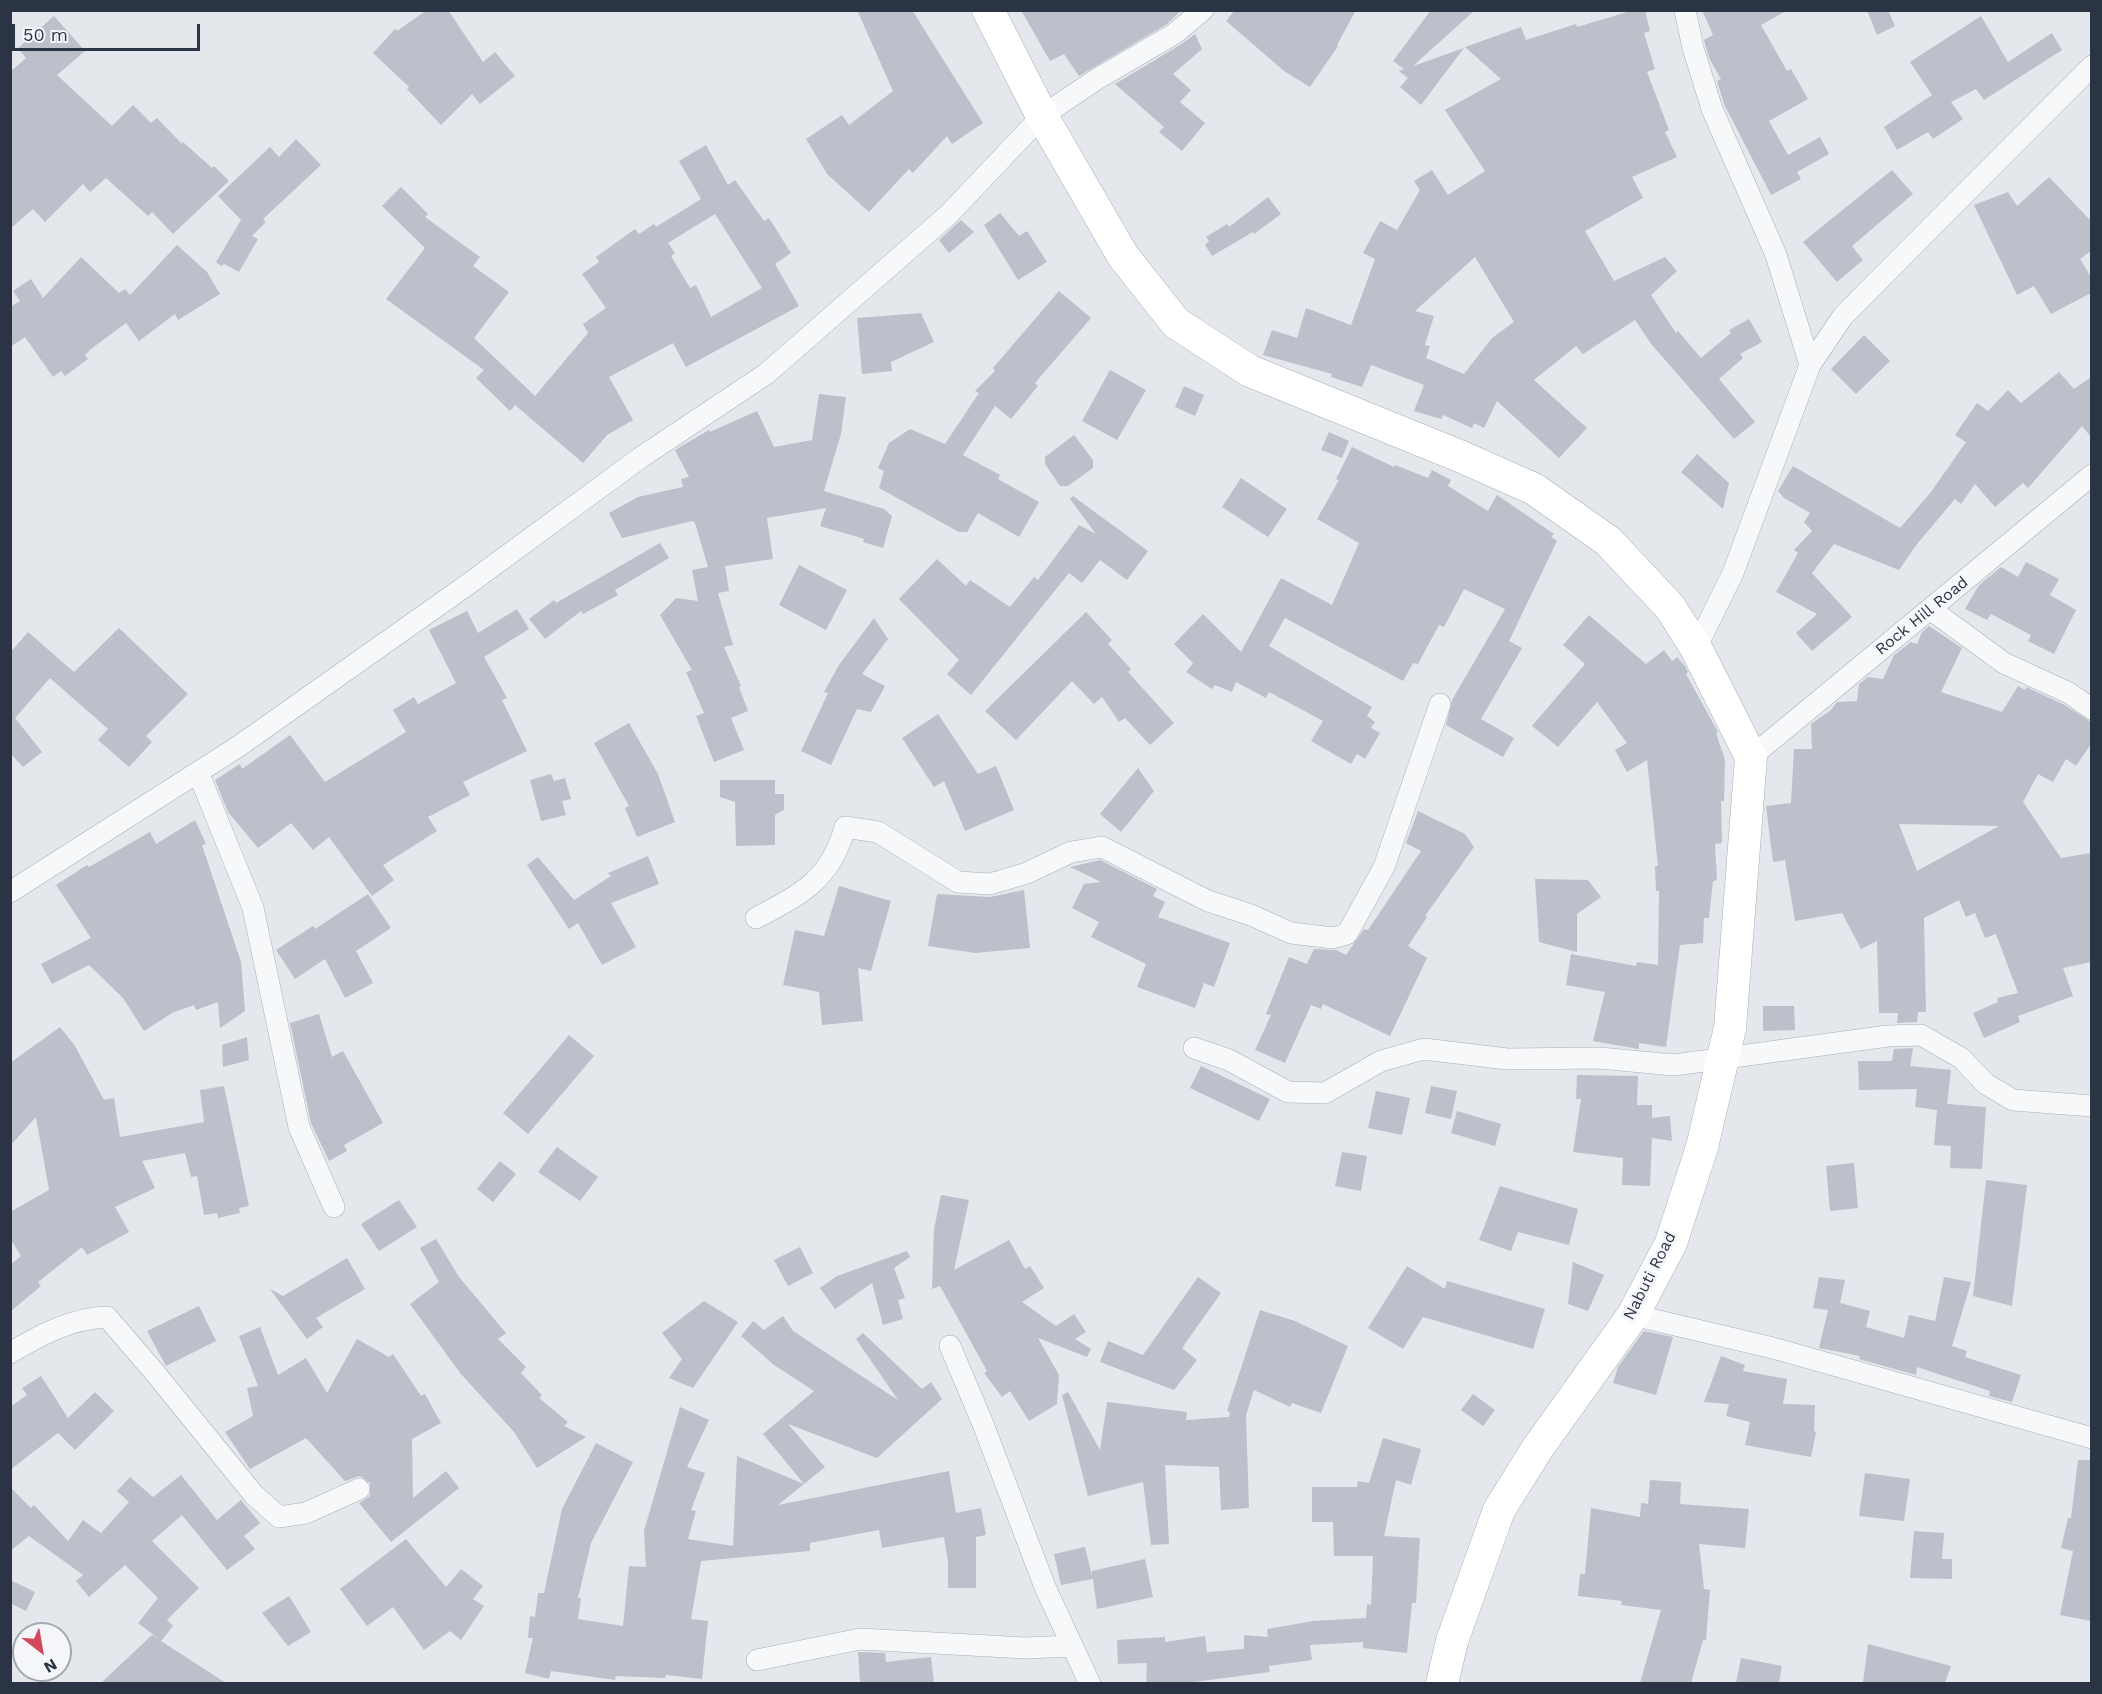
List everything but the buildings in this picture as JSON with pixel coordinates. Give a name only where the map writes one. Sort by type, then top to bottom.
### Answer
[{"type":"street","points":[[988,10],[1042,116],[1123,256],[1176,323],[1250,371],[1462,457],[1534,489],[1608,541],[1670,607],[1696,648],[1751,757]]},
{"type":"street","points":[[10,892],[198,772],[467,585],[640,458],[766,374],[948,215],[1042,116],[1097,79],[1174,34],[1203,10]]},
{"type":"street","points":[[1684,10],[1712,109],[1776,255],[1810,364]]},
{"type":"street","points":[[1696,648],[1733,573],[1810,364],[1843,316],[2091,66]]},
{"type":"street","name":"Rock Hill Road","points":[[1751,757],[2091,475]]},
{"type":"street","points":[[1930,609],[2004,663],[2069,693],[2091,709]]},
{"type":"street","points":[[756,918],[804,893],[838,852],[844,827],[878,832],[958,882],[990,884],[1027,873],[1071,852],[1102,847],[1208,901],[1251,915],[1291,933],[1333,938],[1347,934],[1384,867],[1440,704]]},
{"type":"street","name":"Nabuti Road","points":[[1442,1683],[1452,1641],[1499,1510],[1537,1449],[1633,1315],[1671,1243],[1702,1147],[1730,1028],[1751,757]]},
{"type":"street","points":[[198,772],[254,908],[299,1127],[334,1207]]},
{"type":"street","points":[[1194,1048],[1229,1060],[1288,1092],[1325,1093],[1381,1061],[1424,1049],[1506,1059],[1599,1058],[1674,1065],[1888,1036],[1922,1035],[1961,1058],[1986,1084],[2013,1100],[2091,1106]]},
{"type":"street","points":[[1633,1315],[1773,1348],[2091,1438]]},
{"type":"street","points":[[10,1353],[34,1339],[72,1323],[107,1317],[254,1495],[279,1517],[306,1513],[359,1489]]},
{"type":"street","points":[[950,1346],[983,1424],[1044,1587],[1090,1683]]},
{"type":"street","points":[[758,1660],[860,1638],[1026,1648],[1072,1646]]}]
